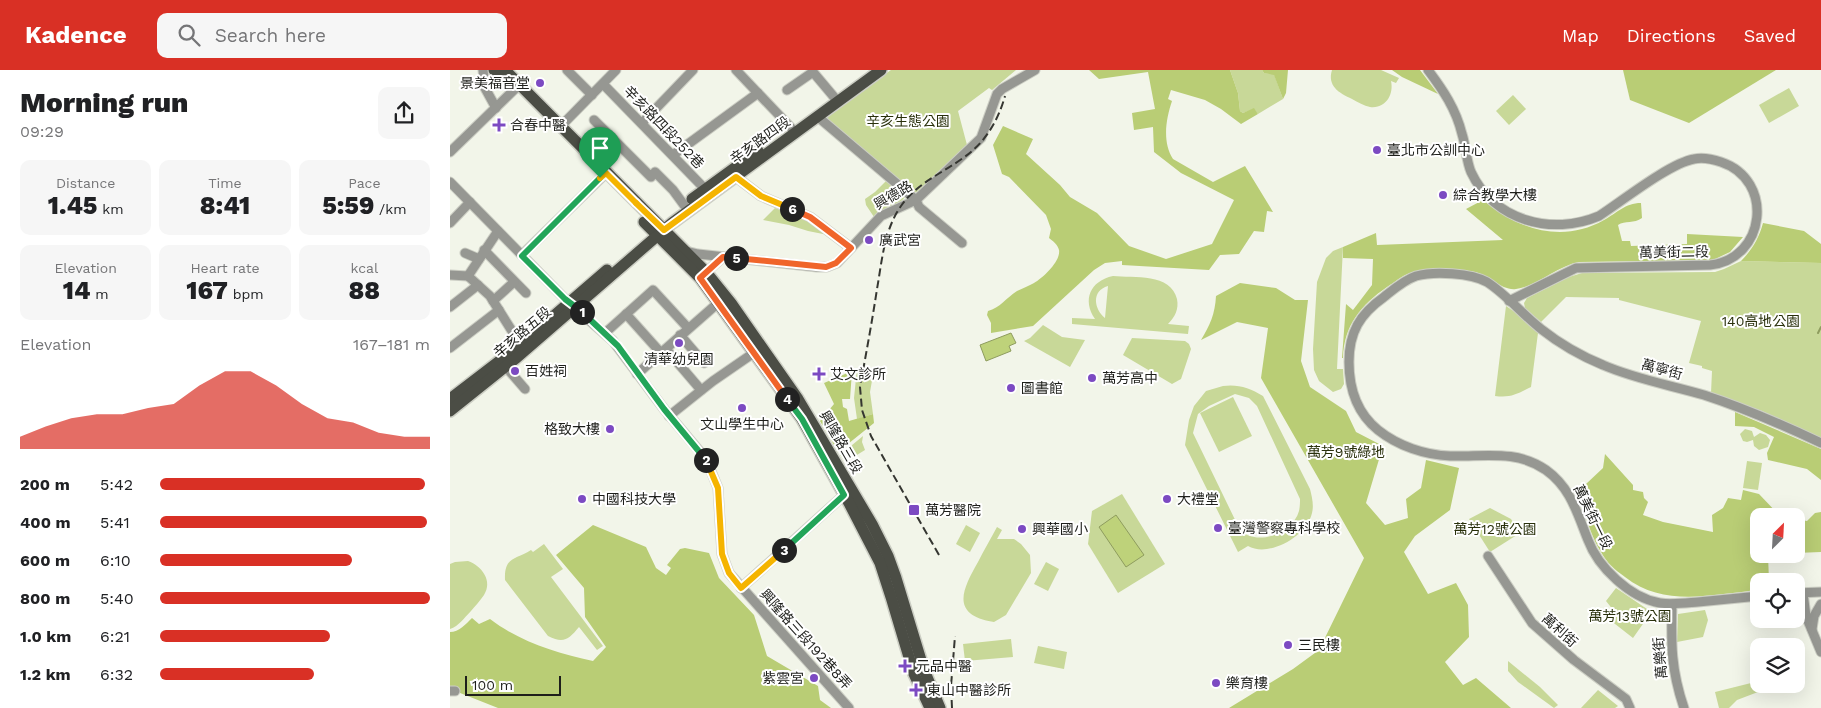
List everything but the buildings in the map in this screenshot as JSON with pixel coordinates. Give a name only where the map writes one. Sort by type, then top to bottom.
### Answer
[{"type":"main road","points":[[494,70],[507,73],[517,88],[658,230]]},
{"type":"main road","name":"辛亥路四段","points":[[658,230],[736,177],[870,70]]},
{"type":"main road","name":"辛亥路四段","points":[[658,230],[684,205],[706,189],[794,130],[818,117],[881,70]]},
{"type":"main road","points":[[517,88],[560,127],[603,175]]},
{"type":"main road","name":"興隆路三段","points":[[658,230],[686,251],[703,275],[718,303],[808,414],[849,495],[880,563],[914,674],[930,708]]},
{"type":"main road","name":"興隆路三段","points":[[658,230],[731,303],[758,350]]},
{"type":"main road","name":"辛亥路五段","points":[[450,400],[572,304],[658,230]]},
{"type":"main road","name":"辛亥路五段","points":[[450,411],[506,366],[572,304]]},
{"type":"main road","name":"興隆路三段","points":[[849,495],[872,524],[888,556],[901,592],[924,670],[940,708]]},
{"type":"street","points":[[483,70],[485,88],[496,108]]},
{"type":"street","points":[[567,70],[592,94]]},
{"type":"street","points":[[642,123],[693,70]]},
{"type":"street","points":[[736,70],[794,130]]},
{"type":"street","name":"興德路","points":[[686,251],[723,257],[826,267],[836,263],[881,216],[916,200],[981,138],[996,94],[1035,70]]},
{"type":"street","name":"萬美街二段","points":[[1428,70],[1452,105],[1463,136],[1471,170],[1477,182],[1497,204],[1520,218],[1548,225],[1563,226],[1587,221],[1599,216],[1670,170],[1686,161],[1695,159],[1711,159],[1729,165],[1746,178],[1754,193],[1758,209],[1756,227],[1742,250],[1728,261],[1710,266],[1576,268],[1509,301]]},
{"type":"street","points":[[560,127],[603,84],[613,71]]},
{"type":"street","points":[[787,90],[813,72],[834,97]]},
{"type":"street","name":"辛亥路四段252巷","points":[[603,84],[706,189]]},
{"type":"street","points":[[450,152],[517,88]]},
{"type":"street","points":[[673,156],[758,93]]},
{"type":"street","points":[[818,117],[916,200],[920,207],[962,243]]},
{"type":"street","points":[[594,120],[651,177],[655,172],[673,190],[684,205]]},
{"type":"street","points":[[522,256],[603,175]]},
{"type":"street","points":[[736,177],[761,196],[810,217],[851,248]]},
{"type":"street","name":"興隆路三段192巷8弄","points":[[450,182],[522,256],[618,346],[669,416],[700,451],[711,469],[720,499],[722,554],[729,573],[849,708]]},
{"type":"street","points":[[450,223],[470,202]]},
{"type":"street","points":[[468,276],[498,231]]},
{"type":"street","points":[[484,250],[526,293]]},
{"type":"street","points":[[465,253],[478,259]]},
{"type":"street","points":[[703,275],[723,257]]},
{"type":"street","name":"萬美街一段","points":[[1509,301],[1484,281],[1477,278],[1426,274],[1399,285],[1370,308],[1352,333],[1349,364],[1350,382],[1356,402],[1368,421],[1382,433],[1426,453],[1453,456],[1505,455],[1540,466],[1556,478],[1568,492],[1594,553],[1609,572],[1626,587],[1644,598],[1655,602],[1672,604],[1750,597]]},
{"type":"street","points":[[450,275],[468,276],[478,285],[493,301],[512,331]]},
{"type":"street","points":[[493,301],[514,282]]},
{"type":"street","points":[[450,307],[478,285]]},
{"type":"street","points":[[605,333],[653,290],[688,328]]},
{"type":"street","name":"萬寧街","points":[[1509,301],[1561,343],[1596,362],[1618,371],[1689,390],[1744,409],[1821,443]]},
{"type":"street","points":[[637,374],[718,303]]},
{"type":"street","points":[[450,348],[499,310]]},
{"type":"street","points":[[626,314],[701,390]]},
{"type":"street","points":[[680,335],[704,363]]},
{"type":"street","points":[[669,416],[701,390],[758,350]]},
{"type":"street","points":[[506,366],[525,389]]},
{"type":"street","points":[[741,588],[849,495]]},
{"type":"street","name":"萬利街","points":[[1488,556],[1532,623],[1574,660],[1626,699],[1630,708]]},
{"type":"street","points":[[1805,593],[1821,592]]},
{"type":"street","name":"萬樂街","points":[[1672,604],[1671,654],[1673,669],[1684,708]]},
{"type":"street","points":[[1812,635],[1814,616],[1821,604]]},
{"type":"street","points":[[1805,611],[1812,635],[1821,652]]},
{"type":"street","points":[[1805,619],[1809,625]]},
{"type":"green space","name":"辛亥生態公園","points":[[891,70],[1016,70],[992,90],[989,88],[958,111],[967,145],[917,192],[913,192],[825,119],[825,116]]},
{"type":"green space","points":[[1089,70],[1230,70],[1238,93],[1240,111],[1243,113],[1254,108],[1258,114],[1241,124],[1205,100],[1171,90],[1168,99],[1172,101],[1166,130],[1167,145],[1173,159],[1213,182],[1245,166],[1273,212],[1267,211],[1264,232],[1254,231],[1239,254],[1220,255],[1209,270],[1122,265],[1122,261],[1105,263],[1094,270],[1033,326],[991,333],[991,323],[987,315],[988,311],[1042,277],[1051,269],[1059,254],[1058,246],[1049,238],[1051,229],[1046,215],[1009,177],[1002,174],[993,145],[1003,126],[1033,139],[1026,154],[1060,185],[1070,197],[1097,213],[1129,246],[1166,259],[1212,244],[1234,200],[1181,173],[1154,152],[1153,127],[1134,130],[1132,113],[1155,109],[1148,72],[1099,79]]},
{"type":"green space","points":[[1230,70],[1262,70],[1264,73],[1274,74],[1283,99],[1258,114],[1254,109],[1243,113],[1240,111],[1238,93]]},
{"type":"green space","points":[[1262,70],[1288,70],[1286,93],[1283,99],[1274,75],[1264,73]]},
{"type":"green space","points":[[1332,70],[1381,70],[1399,78],[1396,83],[1391,81],[1392,86],[1388,100],[1380,106],[1370,107],[1347,97],[1335,88],[1331,80]]},
{"type":"green space","points":[[1392,70],[1420,70],[1438,94],[1402,77]]},
{"type":"green space","points":[[1623,70],[1776,70],[1689,123],[1630,100]]},
{"type":"green space","points":[[1789,88],[1799,106],[1769,123],[1759,105]]},
{"type":"green space","points":[[1513,95],[1526,109],[1509,125],[1496,111]]},
{"type":"green space","points":[[887,180],[905,197],[874,217],[866,205],[865,199]]},
{"type":"green space","points":[[1483,200],[1510,219],[1540,230],[1556,232],[1588,227],[1626,207],[1635,203],[1641,203],[1642,218],[1618,225],[1622,241],[1630,241],[1631,246],[1687,244],[1687,234],[1743,237],[1730,252],[1713,260],[1579,262],[1516,289],[1506,288],[1475,272],[1434,269],[1410,273],[1401,277],[1378,294],[1362,309],[1351,326],[1342,358],[1346,304],[1353,310],[1372,285],[1373,259],[1343,258],[1343,247],[1376,233],[1377,245],[1503,240],[1466,209]]},
{"type":"green space","points":[[775,208],[810,222],[828,235],[763,220]]},
{"type":"green space","points":[[1763,223],[1804,231],[1821,244],[1821,263],[1741,261],[1755,244]]},
{"type":"green space","points":[[1343,247],[1337,369],[1343,369],[1344,384],[1341,389],[1333,392],[1319,381],[1314,370],[1313,349],[1317,282],[1326,258],[1333,251]]},
{"type":"green space","name":"140高地公園","points":[[1741,261],[1821,263],[1821,438],[1762,411],[1711,393],[1712,371],[1689,363],[1701,321],[1619,300],[1619,298],[1566,297],[1541,322],[1525,308],[1524,303],[1527,298],[1569,277],[1582,273],[1715,272]]},
{"type":"green space","points":[[1113,276],[1141,277],[1151,278],[1167,285],[1177,299],[1176,313],[1168,324],[1189,326],[1188,334],[1072,324],[1072,318],[1095,319],[1089,305],[1090,292],[1099,282]],"holes":[[[1108,286],[1105,318],[1098,310],[1096,300],[1099,292]]]},
{"type":"green space","name":"萬芳9號綠地","points":[[1240,283],[1276,288],[1295,300],[1308,300],[1301,361],[1310,387],[1346,411],[1356,432],[1383,446],[1366,503],[1385,525],[1408,518],[1406,499],[1421,488],[1426,460],[1459,468],[1450,510],[1415,536],[1404,552],[1428,594],[1456,583],[1468,605],[1469,637],[1445,662],[1463,685],[1476,678],[1511,708],[1229,708],[1293,669],[1319,650],[1364,558],[1261,378],[1268,328],[1237,322],[1201,340],[1212,319],[1216,296]]},
{"type":"green space","points":[[1506,306],[1521,316],[1538,333],[1531,387],[1514,395],[1495,396]]},
{"type":"green space","points":[[1043,325],[1062,337],[1085,340],[1070,367],[1024,341],[1030,338]]},
{"type":"green space","points":[[1132,338],[1185,341],[1189,344],[1191,349],[1181,379],[1172,384],[1123,355]]},
{"type":"green space","points":[[857,369],[870,369],[873,375],[870,392],[873,414],[857,419],[854,398]]},
{"type":"green space","points":[[852,371],[850,399],[842,399],[843,407],[847,409],[849,421],[873,414],[874,423],[838,452],[820,421],[834,404],[824,383]]},
{"type":"green space","points":[[1223,386],[1239,386],[1263,396],[1310,489],[1313,504],[1309,522],[1303,530],[1286,543],[1266,549],[1248,546],[1238,552],[1185,445],[1189,420],[1194,406],[1206,391]],"holes":[[[1235,394],[1249,398],[1257,406],[1300,499],[1299,511],[1290,526],[1274,535],[1265,537],[1247,535],[1240,530],[1193,433],[1198,414],[1209,406]]]},
{"type":"green space","points":[[1233,397],[1252,436],[1219,452],[1200,413]]},
{"type":"green space","points":[[1735,412],[1821,449],[1821,480],[1807,469],[1768,460],[1767,453],[1774,437],[1754,427],[1735,426]]},
{"type":"green space","points":[[1745,429],[1752,431],[1754,437],[1760,433],[1766,435],[1770,440],[1768,447],[1759,450],[1754,446],[1753,440],[1743,441],[1740,434]]},
{"type":"green space","points":[[863,436],[862,442],[865,450],[844,461],[840,455]]},
{"type":"green space","points":[[1605,454],[1633,485],[1633,490],[1643,492],[1644,498],[1648,502],[1643,515],[1663,522],[1713,532],[1712,515],[1723,508],[1728,498],[1741,500],[1743,490],[1759,494],[1772,508],[1750,508],[1750,563],[1768,563],[1769,573],[1750,573],[1750,591],[1707,596],[1672,596],[1640,587],[1618,572],[1603,556],[1594,539],[1577,495],[1603,468]]},
{"type":"green space","points":[[1747,461],[1762,463],[1758,490],[1743,488]]},
{"type":"green space","points":[[1122,494],[1165,564],[1118,593],[1088,544],[1092,511]]},
{"type":"green space","name":"萬芳12號公園","points":[[1490,508],[1511,519],[1520,533],[1490,552],[1469,519]]},
{"type":"green space","points":[[1821,512],[1821,552],[1805,553],[1805,521],[1807,521],[1815,513]]},
{"type":"green space","points":[[593,525],[646,547],[656,568],[666,575],[671,568],[667,565],[680,549],[685,548],[709,553],[719,578],[754,615],[767,656],[818,686],[820,700],[831,708],[498,708],[450,689],[450,632],[459,629],[472,618],[479,624],[490,619],[514,634],[539,646],[593,661],[606,647],[585,617],[584,588],[556,555]]},
{"type":"green space","points":[[966,525],[980,533],[970,552],[956,544]]},
{"type":"green space","points":[[997,527],[1002,530],[997,539],[1014,539],[1030,555],[1031,573],[1006,615],[994,622],[980,619],[971,614],[965,607],[964,591],[972,572]]},
{"type":"green space","points":[[544,544],[563,569],[551,577],[603,646],[597,650],[579,627],[566,639],[558,640],[548,636],[505,580],[505,572],[512,560],[531,550],[533,552]]},
{"type":"green space","points":[[468,561],[482,570],[487,579],[486,590],[464,619],[450,629],[450,564]]},
{"type":"green space","points":[[1046,562],[1059,569],[1048,591],[1034,584]]},
{"type":"green space","name":"萬芳13號公園","points":[[1616,588],[1647,609],[1661,615],[1662,622],[1645,621],[1633,638],[1610,620],[1614,611],[1606,601]]},
{"type":"green space","points":[[1705,610],[1708,620],[1703,637],[1677,642],[1678,614]]},
{"type":"green space","points":[[1011,639],[1013,657],[965,661],[963,644]]},
{"type":"green space","points":[[1038,646],[1067,652],[1064,669],[1034,663]]},
{"type":"green space","points":[[1508,661],[1540,687],[1558,705],[1554,708],[1518,682],[1508,671]]},
{"type":"green space","points":[[1750,683],[1750,693],[1755,693],[1737,700],[1729,708],[1719,708],[1715,692]]},
{"type":"green space","points":[[1598,690],[1618,706],[1615,708],[1581,708]]},
{"type":"shaded area","points":[[1011,333],[1016,343],[1009,346],[1011,351],[986,361],[980,345]]},
{"type":"shaded area","points":[[1116,515],[1144,555],[1126,567],[1099,527]]},
{"type":"waterway","points":[[1818,333],[1821,327]]},
{"type":"railway","points":[[939,555],[871,436],[862,410],[860,387],[884,246],[895,215],[914,191],[978,146],[990,131],[999,114],[1005,96]]},
{"type":"railway","points":[[952,708],[951,686],[955,636]]},
{"type":"place","name":"景美福音堂","points":[[540,83]]},
{"type":"place","name":"合春中醫","points":[[499,125]]},
{"type":"place","name":"臺北市公訓中心","points":[[1377,150]]},
{"type":"place","name":"綜合教學大樓","points":[[1443,195]]},
{"type":"place","name":"廣武宮","points":[[869,240]]},
{"type":"place","name":"清華幼兒園","points":[[679,343]]},
{"type":"place","name":"百姓祠","points":[[515,371]]},
{"type":"place","name":"艾文診所","points":[[819,374]]},
{"type":"place","name":"萬芳高中","points":[[1092,378]]},
{"type":"place","name":"圖書館","points":[[1011,388]]},
{"type":"place","name":"文山學生中心","points":[[742,408]]},
{"type":"place","name":"格致大樓","points":[[610,429]]},
{"type":"place","name":"中國科技大學","points":[[582,499]]},
{"type":"place","name":"大禮堂","points":[[1167,499]]},
{"type":"place","name":"萬芳醫院","points":[[914,510]]},
{"type":"place","name":"臺灣警察專科學校","points":[[1218,528]]},
{"type":"place","name":"興華國小","points":[[1022,529]]},
{"type":"place","name":"三民樓","points":[[1288,645]]},
{"type":"place","name":"元品中醫","points":[[905,666]]},
{"type":"place","name":"紫雲宮","points":[[814,678]]},
{"type":"place","name":"樂育樓","points":[[1216,683]]},
{"type":"place","name":"東山中醫診所","points":[[916,690]]},
{"type":"route","points":[[606,173],[664,230],[672,222],[736,177],[772,202],[810,217],[851,248],[836,263],[826,267],[723,257],[700,278],[802,419],[844,495],[741,588],[729,573],[722,554],[720,499],[715,479],[706,459],[664,409],[613,341],[565,299],[522,256],[600,178],[606,173]]}]
